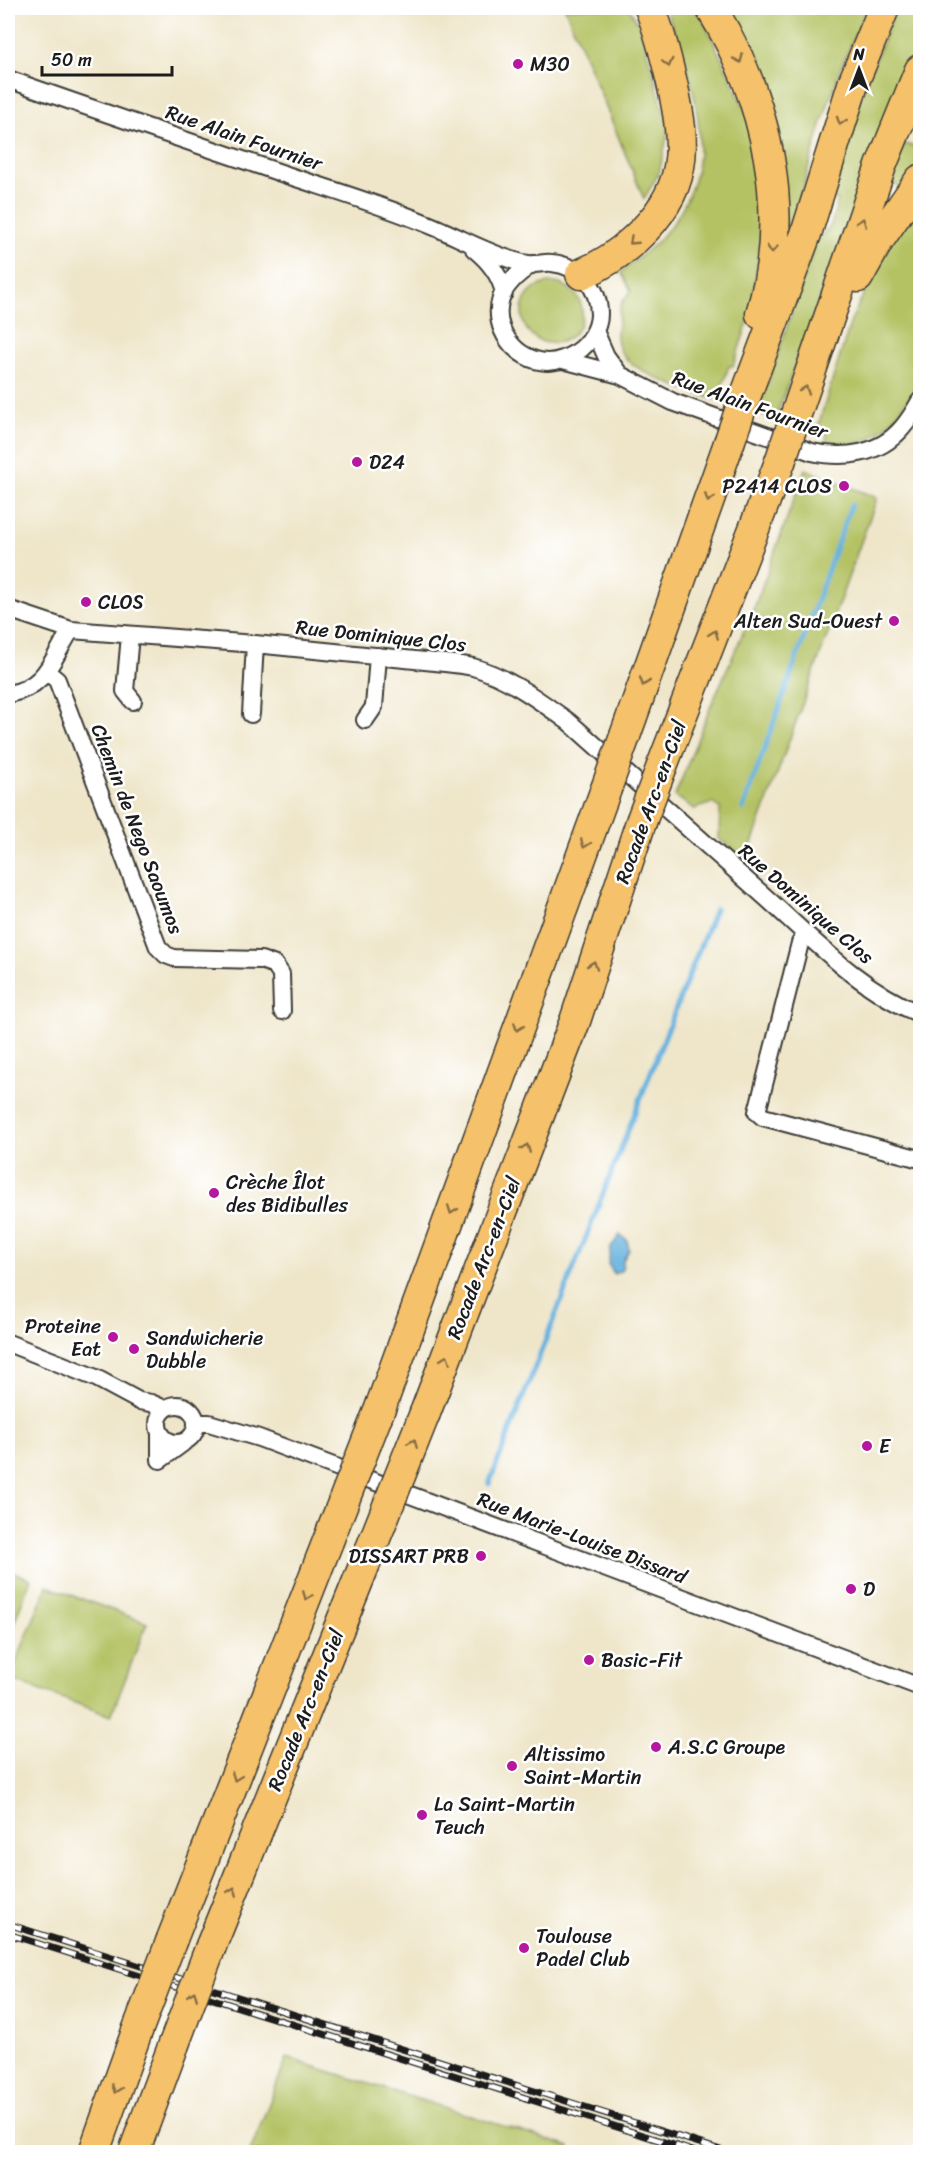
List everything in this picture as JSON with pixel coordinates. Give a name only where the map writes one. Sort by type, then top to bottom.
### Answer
[{"type":"highway","points":[[581,274],[594,269],[616,255],[648,227],[665,204],[679,171],[682,145],[678,108],[663,46],[650,8]]},
{"type":"highway","points":[[711,8],[735,51],[751,87],[761,118],[772,174],[773,239],[770,270],[764,305],[736,396],[741,408]]},
{"type":"highway","name":"Rocade Arc-en-Ciel","points":[[94,2152],[172,1939],[382,1403],[606,789],[741,408],[786,291],[854,81],[884,8]]},
{"type":"highway","name":"Rocade Arc-en-Ciel","points":[[134,2152],[211,1946],[425,1413],[575,1021],[641,822],[780,462],[881,166],[921,70]]},
{"type":"highway","points":[[816,357],[830,347],[857,279],[902,205],[921,180]]},
{"type":"street","name":"Rue Alain Fournier","points":[[8,80],[374,205],[435,227],[490,252],[531,265],[549,262],[566,265],[581,274],[596,295],[599,315],[595,331],[606,356],[620,375]]},
{"type":"street","name":"Rue Alain Fournier","points":[[464,241],[486,259],[502,282],[504,293],[501,298],[500,321],[505,335],[516,349],[530,358],[547,362],[563,360],[620,375],[673,402],[812,452],[832,456],[848,456],[866,452],[880,445],[902,428],[921,401]]},
{"type":"street","points":[[504,293],[518,274],[531,265]]},
{"type":"street","points":[[563,360],[583,348],[595,331]]},
{"type":"street","name":"Rue Dominique Clos","points":[[8,609],[71,630],[378,656],[473,667],[504,680],[537,699],[569,722],[806,934],[871,988],[904,1008],[921,1014]]},
{"type":"street","points":[[8,694],[25,690],[47,672],[71,630]]},
{"type":"street","points":[[130,635],[125,691],[133,701]]},
{"type":"street","points":[[251,714],[255,644]]},
{"type":"street","points":[[365,720],[374,707],[378,656]]},
{"type":"street","name":"Chemin de Nego Saoumos","points":[[47,672],[57,681],[158,947],[166,955],[174,958],[261,960],[275,965],[281,974],[282,1011]]},
{"type":"street","points":[[806,934],[800,943],[757,1112],[763,1117],[921,1159]]},
{"type":"street","name":"Rue Marie-Louise Dissard","points":[[8,1343],[96,1377],[139,1401],[151,1403],[170,1442],[190,1434],[207,1435],[228,1431],[259,1438],[921,1687]]},
{"type":"street","name":"Rue Marie-Louise Dissard","points":[[161,1422],[171,1406],[184,1407],[192,1413],[190,1434]]},
{"type":"green space","points":[[565,8],[629,8],[639,25],[669,128],[659,173],[644,199]]},
{"type":"green space","points":[[665,8],[698,8],[748,116],[763,218],[751,313],[733,366],[729,366],[719,394],[716,394],[714,399],[679,387],[639,369],[623,355],[617,340],[621,306],[631,291],[621,272],[656,243],[674,222],[689,194],[698,163],[696,104],[686,63]]},
{"type":"green space","points":[[720,8],[867,8],[842,64],[821,125],[789,235]]},
{"type":"green space","points":[[896,8],[920,8],[920,42],[900,85],[775,419],[757,414],[816,242],[831,225],[838,200],[829,197],[861,95]]},
{"type":"green space","points":[[920,101],[920,166],[902,189],[892,182],[904,144],[917,147]]},
{"type":"green space","points":[[920,197],[920,381],[901,410],[886,427],[869,439],[851,446],[826,442],[827,433],[817,429],[851,321],[881,257]]},
{"type":"green space","points":[[546,283],[558,283],[569,288],[577,296],[582,313],[580,325],[569,338],[558,343],[546,343],[535,338],[527,330],[522,319],[522,307],[527,296],[535,288]]},
{"type":"green space","points":[[805,469],[877,498],[746,860],[719,839],[720,808],[712,803],[694,809],[675,796],[756,603]]},
{"type":"green space","points":[[8,1570],[31,1579],[8,1638]]},
{"type":"green space","points":[[47,1586],[147,1623],[111,1716],[9,1679]]},
{"type":"green space","points":[[287,2058],[570,2147],[567,2152],[250,2152]]},
{"type":"water","points":[[620,1235],[627,1240],[629,1250],[623,1260],[622,1270],[614,1274],[608,1264],[611,1247]]},
{"type":"waterway","points":[[743,809],[851,505]]},
{"type":"waterway","points":[[489,1484],[715,909]]},
{"type":"railway","points":[[8,1924],[727,2152]]},
{"type":"railway","points":[[8,1934],[696,2152]]},
{"type":"place","name":"M30","points":[[518,64]]},
{"type":"place","name":"D24","points":[[357,462]]},
{"type":"place","name":"P2414 CLOS","points":[[844,486]]},
{"type":"place","name":"CLOS","points":[[86,602]]},
{"type":"place","name":"Alten Sud-Ouest","points":[[894,621]]},
{"type":"place","name":"Crèche Îlot des Bidibulles","points":[[214,1193]]},
{"type":"place","name":"Proteine Eat","points":[[113,1337]]},
{"type":"place","name":"Sandwicherie Dubble","points":[[134,1349]]},
{"type":"place","name":"E","points":[[867,1446]]},
{"type":"place","name":"DISSART PRB","points":[[481,1556]]},
{"type":"place","name":"D","points":[[851,1589]]},
{"type":"place","name":"Basic-Fit","points":[[589,1660]]},
{"type":"place","name":"A.S.C Groupe","points":[[656,1747]]},
{"type":"place","name":"Altissimo Saint-Martin","points":[[512,1766]]},
{"type":"place","name":"La Saint-Martin Teuch","points":[[422,1815]]},
{"type":"place","name":"Toulouse Padel Club","points":[[524,1948]]}]
